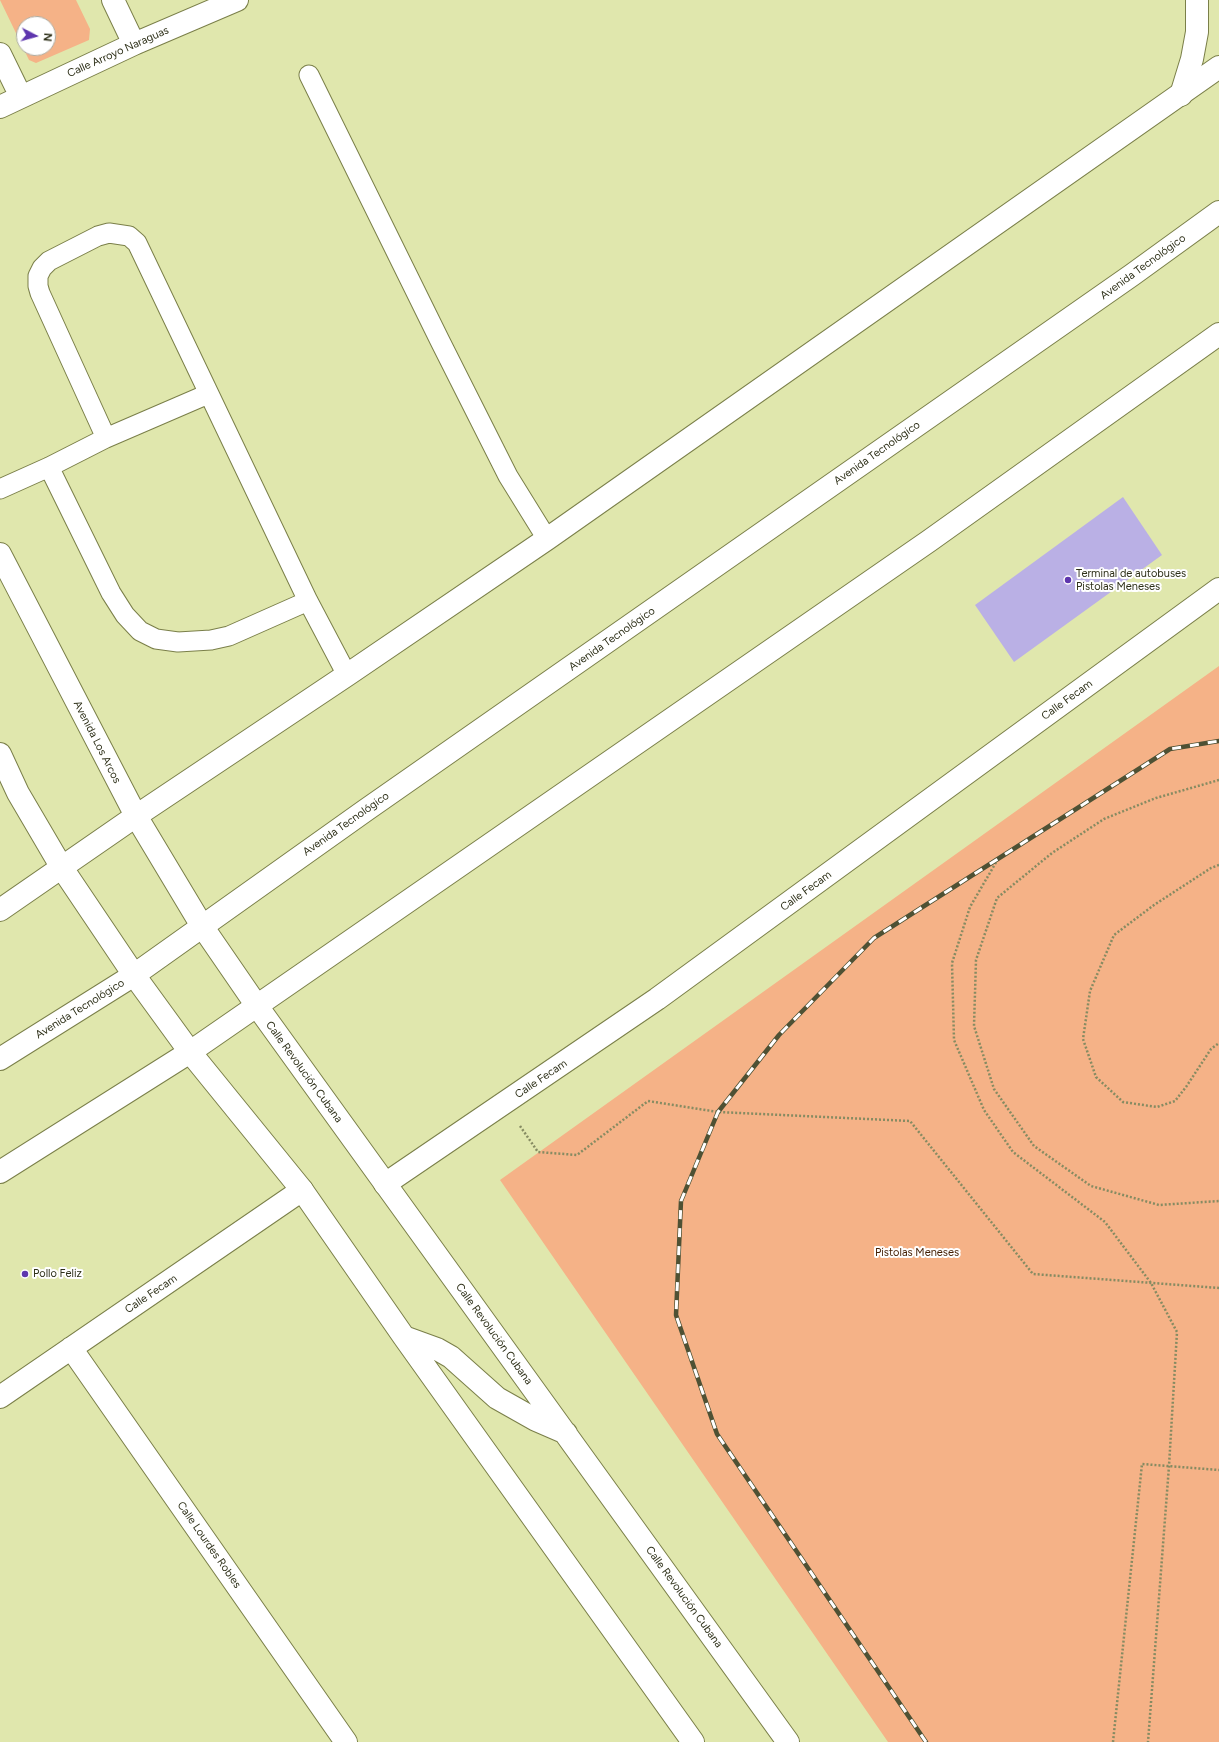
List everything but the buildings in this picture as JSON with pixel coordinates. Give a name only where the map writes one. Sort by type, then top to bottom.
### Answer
[{"type":"street","points":[[112,0],[134,44]]},
{"type":"street","name":"Calle Arroyo Naraguas","points":[[0,107],[134,44],[237,0]]},
{"type":"street","points":[[1181,94],[1192,59],[1197,32],[1198,0]]},
{"type":"street","points":[[0,54],[21,97]]},
{"type":"street","points":[[0,910],[136,816],[348,675],[547,539],[1219,68]]},
{"type":"street","name":"Avenida Tecnológico","points":[[0,1059],[134,975],[1126,280],[1219,212]]},
{"type":"street","points":[[0,1172],[190,1052],[257,1006],[903,559],[1219,334]]},
{"type":"street","name":"Avenida Los Arcos","points":[[0,554],[136,816],[202,926]]},
{"type":"street","name":"Calle Fecam","points":[[385,1184],[664,995],[1219,588]]},
{"type":"street","points":[[0,754],[18,792],[62,868],[134,975],[190,1052],[302,1190],[404,1337],[693,1742]]},
{"type":"street","name":"Calle Revolución Cubana","points":[[202,926],[257,1006],[788,1742]]},
{"type":"street","name":"Calle Fecam","points":[[0,1397],[302,1190]]},
{"type":"street","points":[[404,1337],[437,1349],[451,1357],[497,1398],[536,1420],[567,1434]]},
{"type":"street","name":"Calle Lourdes Robles","points":[[71,1348],[346,1742]]},
{"type":"lane","points":[[309,75],[436,334],[508,476],[547,539]]},
{"type":"lane","points":[[106,438],[38,286],[40,272],[49,262],[98,236],[109,233],[119,233],[129,236],[137,243],[308,601],[348,675]]},
{"type":"lane","points":[[0,489],[49,467],[106,438],[208,394]]},
{"type":"lane","points":[[49,467],[111,593],[125,615],[140,631],[156,639],[178,642],[211,640],[229,636],[308,601]]},
{"type":"path","points":[[1219,780],[1156,798],[1104,819],[1052,853],[997,898],[976,960],[974,1026],[994,1089],[1034,1146],[1091,1186],[1159,1205],[1219,1201]]},
{"type":"path","points":[[998,859],[970,907],[952,963],[954,1040],[984,1110],[1013,1152],[1105,1222],[1151,1283],[1177,1332],[1169,1466],[1148,1742]]},
{"type":"path","points":[[1219,865],[1211,868],[1154,905],[1114,934],[1090,990],[1083,1039],[1096,1076],[1123,1102],[1157,1107],[1175,1101],[1211,1049],[1219,1043]]},
{"type":"path","points":[[504,1104],[538,1152],[577,1155],[648,1101],[718,1112],[910,1121],[1033,1274],[1219,1288]]},
{"type":"path","points":[[1113,1742],[1142,1464],[1219,1470]]},
{"type":"green space","points":[[0,0],[76,0],[90,29],[89,40],[56,54],[56,16],[16,16],[16,33]]},
{"type":"green space","points":[[27,56],[52,56],[36,63],[29,60]]},
{"type":"green space","name":"Pistolas Meneses","points":[[1219,666],[1219,1742],[888,1742],[500,1180]]},
{"type":"railway","points":[[926,1742],[717,1434],[676,1315],[681,1201],[718,1112],[779,1035],[874,938],[1170,749],[1219,741]]},
{"type":"place","name":"Terminal de autobuses Pistolas Meneses","points":[[1068,580]]},
{"type":"place","name":"Pollo Feliz","points":[[25,1274]]}]
